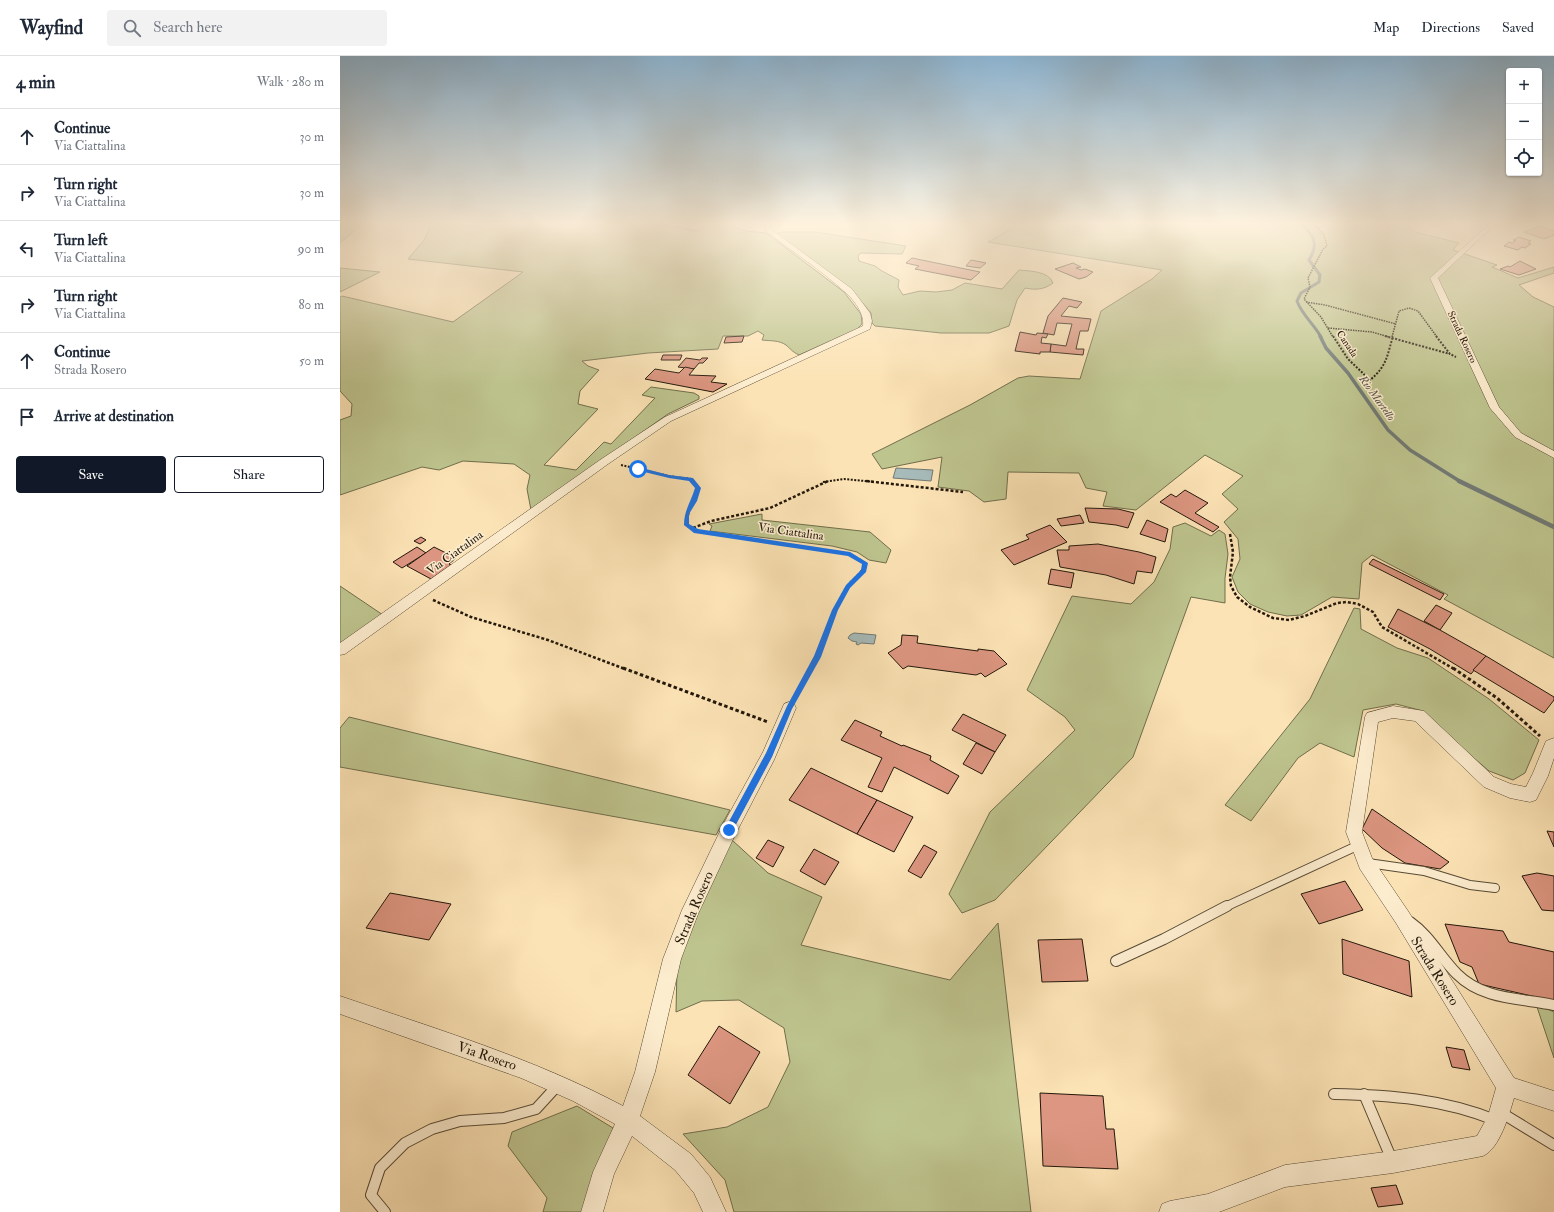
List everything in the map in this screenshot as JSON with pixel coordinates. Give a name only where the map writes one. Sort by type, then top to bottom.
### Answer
[{"type":"street","name":"Via Ciattalina","points":[[340,650],[420,595],[604,462],[668,419],[867,326],[868,322],[866,313],[849,291],[829,276]]},
{"type":"street","name":"Strada Rosero","points":[[1436,276],[1434,278],[1495,408],[1518,435],[1554,455]]},
{"type":"street","name":"Strada Rosero","points":[[592,1212],[604,1172],[628,1120],[645,1072],[672,959],[691,910],[729,830],[769,755],[789,708]]},
{"type":"street","name":"Strada Rosero","points":[[1507,1086],[1402,917],[1366,863],[1354,832],[1372,717],[1394,712],[1419,715],[1489,782],[1510,791],[1530,795],[1553,745]]},
{"type":"street","name":"Via Rosero","points":[[340,1005],[523,1069],[580,1094],[628,1120]]},
{"type":"street","points":[[1177,1211],[1208,1205],[1285,1176],[1393,1162],[1483,1145],[1499,1116],[1507,1086],[1554,1101]]},
{"type":"street","points":[[628,1120],[683,1162],[702,1185],[714,1212]]},
{"type":"lane","points":[[1116,961],[1164,939],[1202,918],[1258,891],[1359,844]]},
{"type":"lane","points":[[1366,863],[1424,871],[1470,885],[1495,888]]},
{"type":"lane","points":[[1402,917],[1420,928],[1458,975],[1474,987],[1496,997],[1554,1005]]},
{"type":"lane","points":[[385,1212],[371,1196],[380,1168],[405,1143],[432,1129],[460,1121],[504,1118],[536,1109],[559,1084]]},
{"type":"lane","points":[[1334,1094],[1364,1094],[1439,1102],[1499,1116],[1554,1145]]},
{"type":"lane","points":[[1364,1094],[1393,1162]]},
{"type":"path","points":[[1309,276],[1308,278],[1310,287],[1304,299],[1306,302],[1325,305],[1396,324]]},
{"type":"path","name":"Canada","points":[[1306,302],[1319,315],[1346,358],[1360,373],[1370,380],[1381,371],[1387,358],[1399,310],[1409,308],[1418,311],[1450,354],[1476,368]]},
{"type":"path","points":[[1328,328],[1358,330],[1392,337],[1450,354]]},
{"type":"path","points":[[604,462],[669,476],[691,479],[698,488],[694,501],[686,514],[686,525],[692,529],[711,521],[770,508],[824,482],[844,479],[963,492]]},
{"type":"path","name":"Via Ciattalina","points":[[692,529],[708,534],[850,554],[865,563],[864,570],[848,586],[835,610],[817,657],[789,708]]},
{"type":"path","points":[[1230,534],[1233,553],[1229,574],[1230,585],[1235,595],[1245,604],[1276,619],[1293,620],[1309,616],[1338,602],[1348,602],[1362,606],[1376,615],[1382,627],[1466,675],[1553,745]]},
{"type":"path","points":[[420,595],[471,617],[548,640],[782,727]]},
{"type":"green space","points":[[340,276],[372,276],[340,292]]},
{"type":"green space","points":[[517,276],[823,276],[844,292],[861,314],[862,324],[857,329],[799,355],[783,343],[762,340],[764,335],[758,331],[748,336],[723,336],[718,349],[648,353],[582,361],[588,366],[599,370],[580,391],[578,404],[598,409],[544,465],[576,470],[604,442],[611,444],[655,398],[642,395],[651,387],[694,393],[699,396],[699,399],[668,414],[531,510],[527,489],[530,475],[514,464],[463,461],[439,470],[422,467],[340,495],[340,420],[351,416],[352,404],[340,391],[340,297],[342,296],[453,322]]},
{"type":"green space","points":[[833,276],[891,276],[899,280],[898,287],[903,295],[920,291],[936,292],[952,290],[965,283],[1002,289],[1014,276],[1047,276],[1053,283],[1039,289],[1025,288],[1017,300],[1009,326],[989,333],[941,333],[875,326],[872,323],[871,313],[851,289]]},
{"type":"green space","points":[[1155,276],[1513,276],[1518,278],[1525,276],[1545,276],[1519,285],[1533,297],[1554,307],[1554,658],[1444,599],[1448,595],[1372,555],[1362,563],[1359,599],[1332,597],[1301,615],[1287,616],[1268,612],[1250,604],[1238,592],[1232,577],[1240,559],[1238,539],[1224,522],[1238,509],[1222,494],[1243,476],[1205,455],[1136,510],[1103,506],[1107,492],[1086,488],[1079,473],[1008,472],[1006,499],[984,502],[969,491],[938,487],[942,457],[882,469],[872,454],[970,405],[1018,378],[1029,376],[1080,379],[1101,311]]},
{"type":"green space","points":[[762,514],[762,520],[870,532],[891,550],[886,563],[869,560],[857,552],[832,546],[710,531],[712,526],[709,524]]},
{"type":"green space","points":[[1185,523],[1211,536],[1219,530],[1225,534],[1228,554],[1225,578],[1225,603],[1191,597],[1133,757],[995,900],[962,913],[949,894],[990,812],[1075,730],[1065,717],[1027,690],[1072,596],[1131,604],[1154,582],[1170,549],[1173,527]]},
{"type":"green space","points":[[340,586],[383,615],[340,645]]},
{"type":"green space","points":[[1354,608],[1360,609],[1361,629],[1397,648],[1428,658],[1489,699],[1539,740],[1525,773],[1513,780],[1489,771],[1453,740],[1423,711],[1396,704],[1363,710],[1354,757],[1320,743],[1298,758],[1251,821],[1225,805],[1310,699]]},
{"type":"green space","points":[[349,717],[730,810],[716,835],[340,767],[340,728]]},
{"type":"green space","points":[[732,840],[768,873],[822,897],[801,945],[950,980],[998,923],[1031,1212],[734,1212],[725,1180],[683,1134],[727,1127],[768,1107],[790,1062],[784,1028],[739,1000],[702,1001],[676,1012],[677,968],[696,915]]},
{"type":"green space","points":[[1536,1004],[1554,1012],[1554,1058]]},
{"type":"green space","points":[[577,1106],[613,1128],[586,1212],[543,1212],[547,1198],[508,1146],[512,1132]]},
{"type":"shaded area","points":[[896,468],[933,470],[931,481],[893,478]]},
{"type":"shaded area","points":[[854,633],[876,635],[874,644],[856,644],[857,642],[848,638]]},
{"type":"building","points":[[950,276],[976,276],[971,280]]},
{"type":"building","points":[[1072,276],[1087,276],[1086,277],[1079,279]]},
{"type":"building","points":[[1063,298],[1082,302],[1077,308],[1069,306],[1061,316],[1091,319],[1088,331],[1080,331],[1076,349],[1084,349],[1083,355],[1050,352],[1051,344],[1066,346],[1072,324],[1057,323],[1054,335],[1043,333],[1048,316]]},
{"type":"building","points":[[1020,332],[1036,335],[1037,333],[1048,334],[1046,338],[1042,337],[1041,343],[1051,344],[1050,352],[1040,352],[1040,354],[1015,351]]},
{"type":"building","points":[[744,336],[742,342],[724,343],[726,337]]},
{"type":"building","points":[[663,355],[682,355],[680,360],[661,360]]},
{"type":"building","points":[[686,358],[700,360],[702,358],[708,358],[703,363],[699,363],[694,369],[678,367]]},
{"type":"building","points":[[685,367],[694,369],[689,375],[716,376],[711,382],[727,384],[713,392],[645,379],[655,369],[679,373]]},
{"type":"building","points":[[1185,490],[1208,503],[1195,513],[1219,527],[1213,532],[1160,502],[1171,494],[1176,497]]},
{"type":"building","points":[[1085,508],[1118,509],[1134,513],[1128,528],[1089,522]]},
{"type":"building","points":[[1080,515],[1084,523],[1061,526],[1057,519]]},
{"type":"building","points":[[1147,520],[1168,529],[1165,542],[1140,534]]},
{"type":"building","points":[[1050,525],[1067,542],[1014,565],[1001,550],[1029,539],[1026,535]]},
{"type":"building","points":[[421,537],[426,540],[420,544],[414,541]]},
{"type":"building","points":[[1098,544],[1156,557],[1152,573],[1137,571],[1134,584],[1106,575],[1060,567],[1057,550],[1069,550],[1069,546]]},
{"type":"building","points":[[417,547],[426,553],[402,568],[393,562]]},
{"type":"building","points":[[434,547],[456,558],[449,564],[451,565],[431,579],[407,566]]},
{"type":"building","points":[[1373,559],[1444,594],[1440,600],[1369,564]]},
{"type":"building","points":[[1051,569],[1074,573],[1071,588],[1048,584]]},
{"type":"building","points":[[1436,605],[1452,613],[1440,630],[1424,621]]},
{"type":"building","points":[[1398,609],[1440,630],[1486,656],[1471,674],[1430,649],[1388,627]]},
{"type":"building","points":[[902,635],[918,636],[917,643],[978,651],[978,649],[994,651],[1007,664],[985,677],[981,673],[976,675],[908,666],[903,669],[888,653],[901,645]]},
{"type":"building","points":[[1486,656],[1554,697],[1554,700],[1544,713],[1473,670]]},
{"type":"building","points":[[963,714],[1006,735],[995,752],[952,730]]},
{"type":"building","points":[[855,720],[882,732],[880,736],[902,746],[903,745],[931,756],[930,760],[959,776],[948,794],[894,767],[882,792],[868,787],[882,758],[841,740]]},
{"type":"building","points":[[976,743],[995,752],[982,774],[963,764]]},
{"type":"building","points":[[811,768],[877,800],[857,834],[789,800]]},
{"type":"building","points":[[877,800],[913,817],[894,852],[857,834]]},
{"type":"building","points":[[1372,809],[1449,862],[1440,869],[1405,863],[1382,848],[1362,829]]},
{"type":"building","points":[[1547,831],[1554,832],[1554,847]]},
{"type":"building","points":[[768,840],[784,847],[773,867],[756,858]]},
{"type":"building","points":[[924,845],[937,852],[921,878],[908,871]]},
{"type":"building","points":[[814,849],[839,862],[825,885],[800,871]]},
{"type":"building","points":[[1537,873],[1554,876],[1554,911],[1542,910],[1522,876]]},
{"type":"building","points":[[1345,881],[1363,910],[1319,924],[1301,894]]},
{"type":"building","points":[[390,893],[451,904],[429,940],[366,928]]},
{"type":"building","points":[[1445,924],[1503,931],[1509,942],[1554,952],[1554,1001],[1479,984],[1472,967],[1460,962]]},
{"type":"building","points":[[1082,939],[1088,981],[1042,982],[1038,940]]},
{"type":"building","points":[[1342,939],[1409,961],[1412,997],[1343,974]]},
{"type":"building","points":[[719,1026],[760,1052],[730,1104],[688,1075]]},
{"type":"building","points":[[1446,1047],[1464,1050],[1470,1070],[1452,1067]]},
{"type":"building","points":[[1040,1093],[1103,1096],[1106,1129],[1114,1129],[1118,1169],[1043,1166]]},
{"type":"building","points":[[1396,1185],[1403,1204],[1378,1207],[1371,1188]]},
{"type":"waterway","name":"Rio Martello","points":[[1320,276],[1319,282],[1301,293],[1297,301],[1302,311],[1321,337]]},
{"type":"waterway","name":"Rio Martello","points":[[1320,336],[1326,348],[1348,373],[1388,430],[1410,450],[1461,482]]},
{"type":"waterway","name":"Rio Martello","points":[[1461,482],[1554,527]]},
{"type":"route","points":[[638,469],[691,479],[698,488],[694,501],[686,514],[686,525],[696,531],[850,554],[865,563],[864,570],[848,586],[835,610],[817,657],[789,708],[769,755],[729,830]]}]
